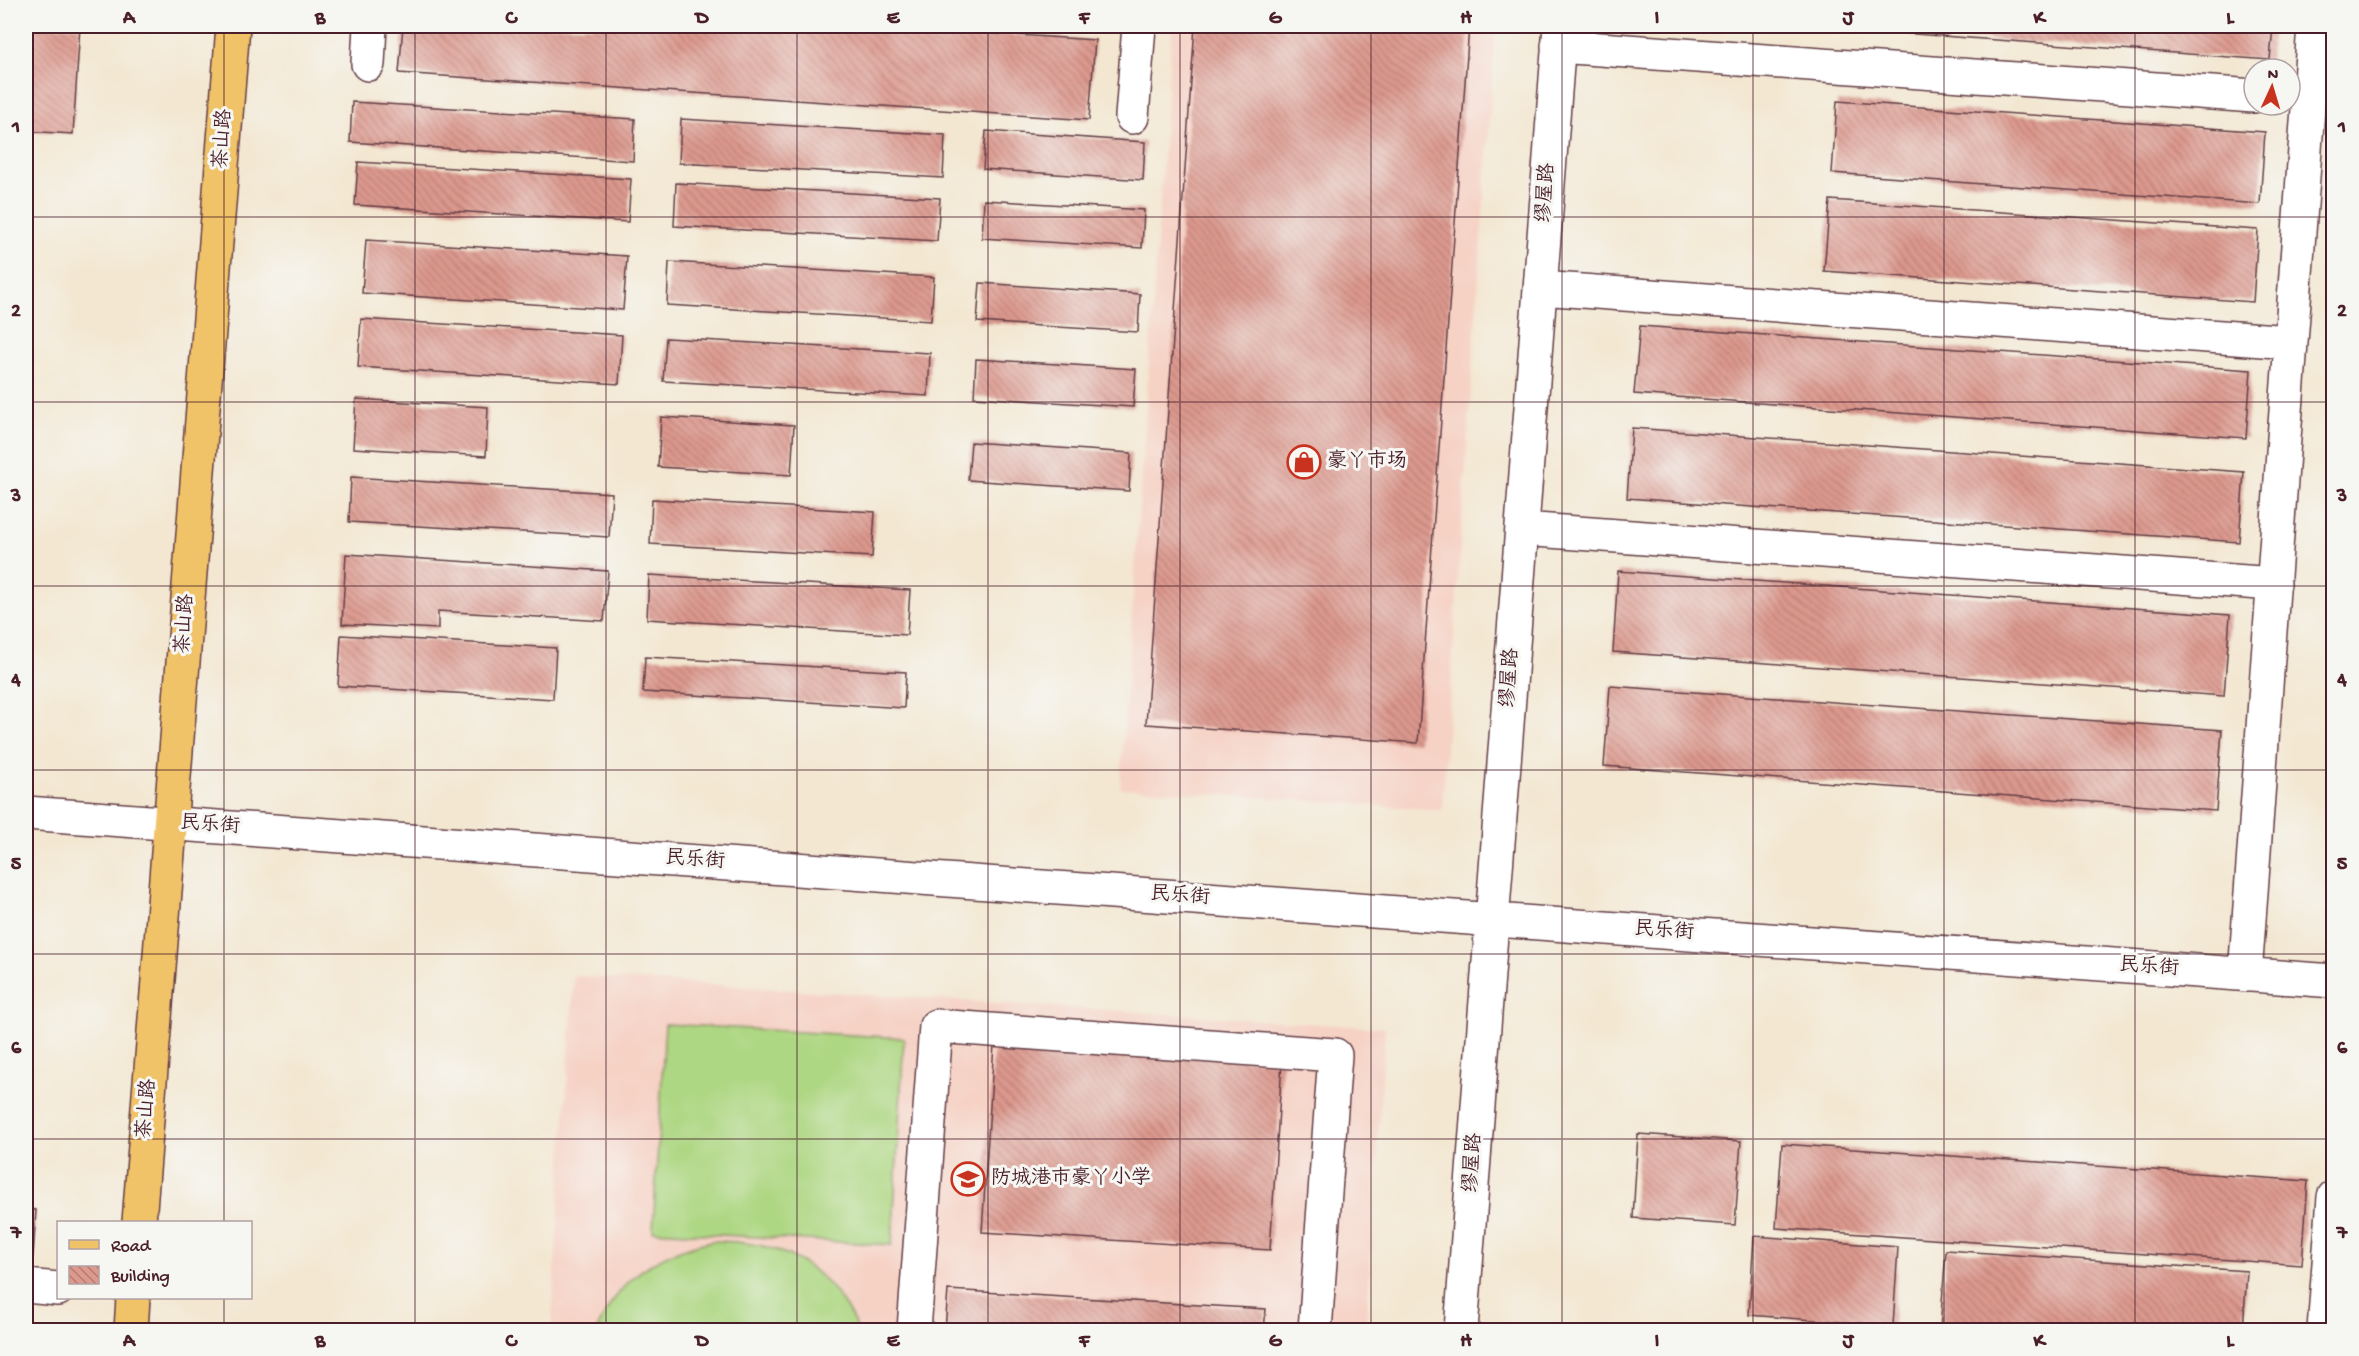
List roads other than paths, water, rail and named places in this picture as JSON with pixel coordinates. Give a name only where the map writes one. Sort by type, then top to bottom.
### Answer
[{"type":"main road","name":"茶山路","points":[[139,1221],[233,26]]},
{"type":"main road","points":[[131,1330],[133,1299]]},
{"type":"street","points":[[368,64],[370,26]]},
{"type":"street","points":[[1132,117],[1139,26]]},
{"type":"street","points":[[2302,89],[2314,26]]},
{"type":"street","points":[[1559,36],[2242,95]]},
{"type":"street","name":"缪屋路","points":[[1461,1330],[1559,36]]},
{"type":"street","points":[[2245,975],[2291,342],[2299,117]]},
{"type":"street","points":[[1540,288],[2291,342]]},
{"type":"street","points":[[1522,530],[2274,584]]},
{"type":"street","name":"民乐街","points":[[26,813],[2334,981]]},
{"type":"street","points":[[914,1330],[936,1026],[1335,1055],[1315,1330]]},
{"type":"street","points":[[2324,1330],[2334,1197]]},
{"type":"street","points":[[26,1286],[57,1289]]},
{"type":"place","name":"豪丫市场","points":[[1304,462]]},
{"type":"place","name":"防城港市豪丫小学","points":[[968,1179]]}]
